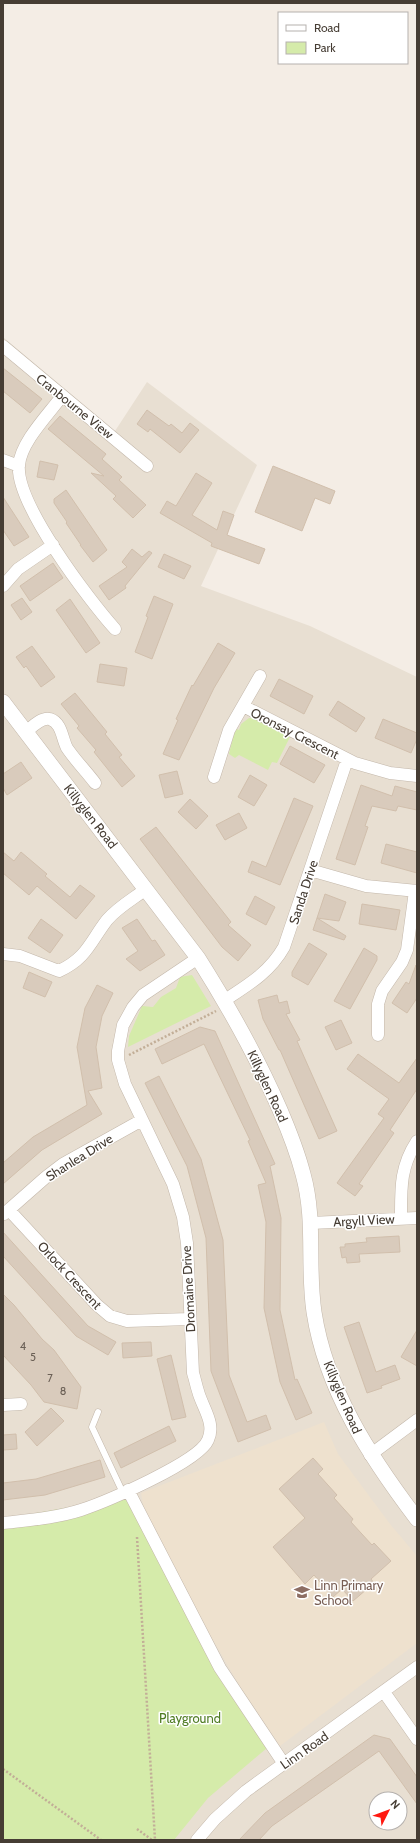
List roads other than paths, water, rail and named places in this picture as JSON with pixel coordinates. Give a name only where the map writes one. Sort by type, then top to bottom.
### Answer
[{"type":"street","name":"Cranbourne View","points":[[3,346],[147,466]]},
{"type":"street","points":[[62,396],[30,439],[23,451],[19,466],[21,486],[25,497],[53,545],[96,608],[115,629]]},
{"type":"street","points":[[3,460],[19,466]]},
{"type":"street","points":[[3,586],[18,568],[53,545]]},
{"type":"street","name":"Oronsay Crescent","points":[[214,777],[229,730],[260,676]]},
{"type":"street","name":"Killyglen Road","points":[[3,702],[198,958],[226,1003],[272,1092],[295,1147],[304,1174],[311,1223],[314,1311],[320,1340],[340,1396],[353,1425],[370,1454],[417,1519]]},
{"type":"street","name":"Oronsay Crescent","points":[[243,706],[347,760],[390,773],[417,776]]},
{"type":"street","points":[[26,732],[42,719],[49,719],[54,722],[60,730],[67,747],[95,783]]},
{"type":"street","name":"Sanda Drive","points":[[226,1003],[263,974],[280,954],[289,934],[347,760]]},
{"type":"street","points":[[310,870],[366,886],[416,891],[407,950],[402,962],[382,991],[378,1004],[378,1035]]},
{"type":"street","points":[[3,954],[20,956],[59,971],[76,962],[86,951],[112,915],[146,889]]},
{"type":"street","name":"Dromaine Drive","points":[[3,1523],[50,1517],[81,1510],[126,1492],[189,1459],[201,1450],[208,1441],[210,1430],[209,1420],[198,1392],[193,1373],[189,1319],[187,1244],[183,1217],[173,1184],[125,1084],[118,1060],[120,1034],[132,1007],[143,995],[198,958]]},
{"type":"street","name":"Shanlea Drive","points":[[6,1212],[46,1176],[63,1164],[142,1120]]},
{"type":"street","points":[[401,1218],[403,1175],[407,1158],[417,1141]]},
{"type":"street","name":"Orlock Crescent","points":[[6,1212],[96,1305],[110,1316],[127,1321],[189,1319]]},
{"type":"street","name":"Argyll View","points":[[311,1223],[417,1218]]},
{"type":"street","points":[[3,1405],[21,1404]]},
{"type":"street","points":[[370,1454],[417,1420]]},
{"type":"street","points":[[126,1492],[213,1656],[284,1764]]},
{"type":"street","name":"Linn Road","points":[[197,1840],[227,1806],[417,1668]]},
{"type":"street","points":[[384,1692],[417,1739]]},
{"type":"lane","points":[[98,1412],[92,1427],[126,1492]]},
{"type":"place","name":"Linn Primary School","points":[[302,1592]]},
{"type":"park label","name":"Playground","points":[[190,1718]]}]
